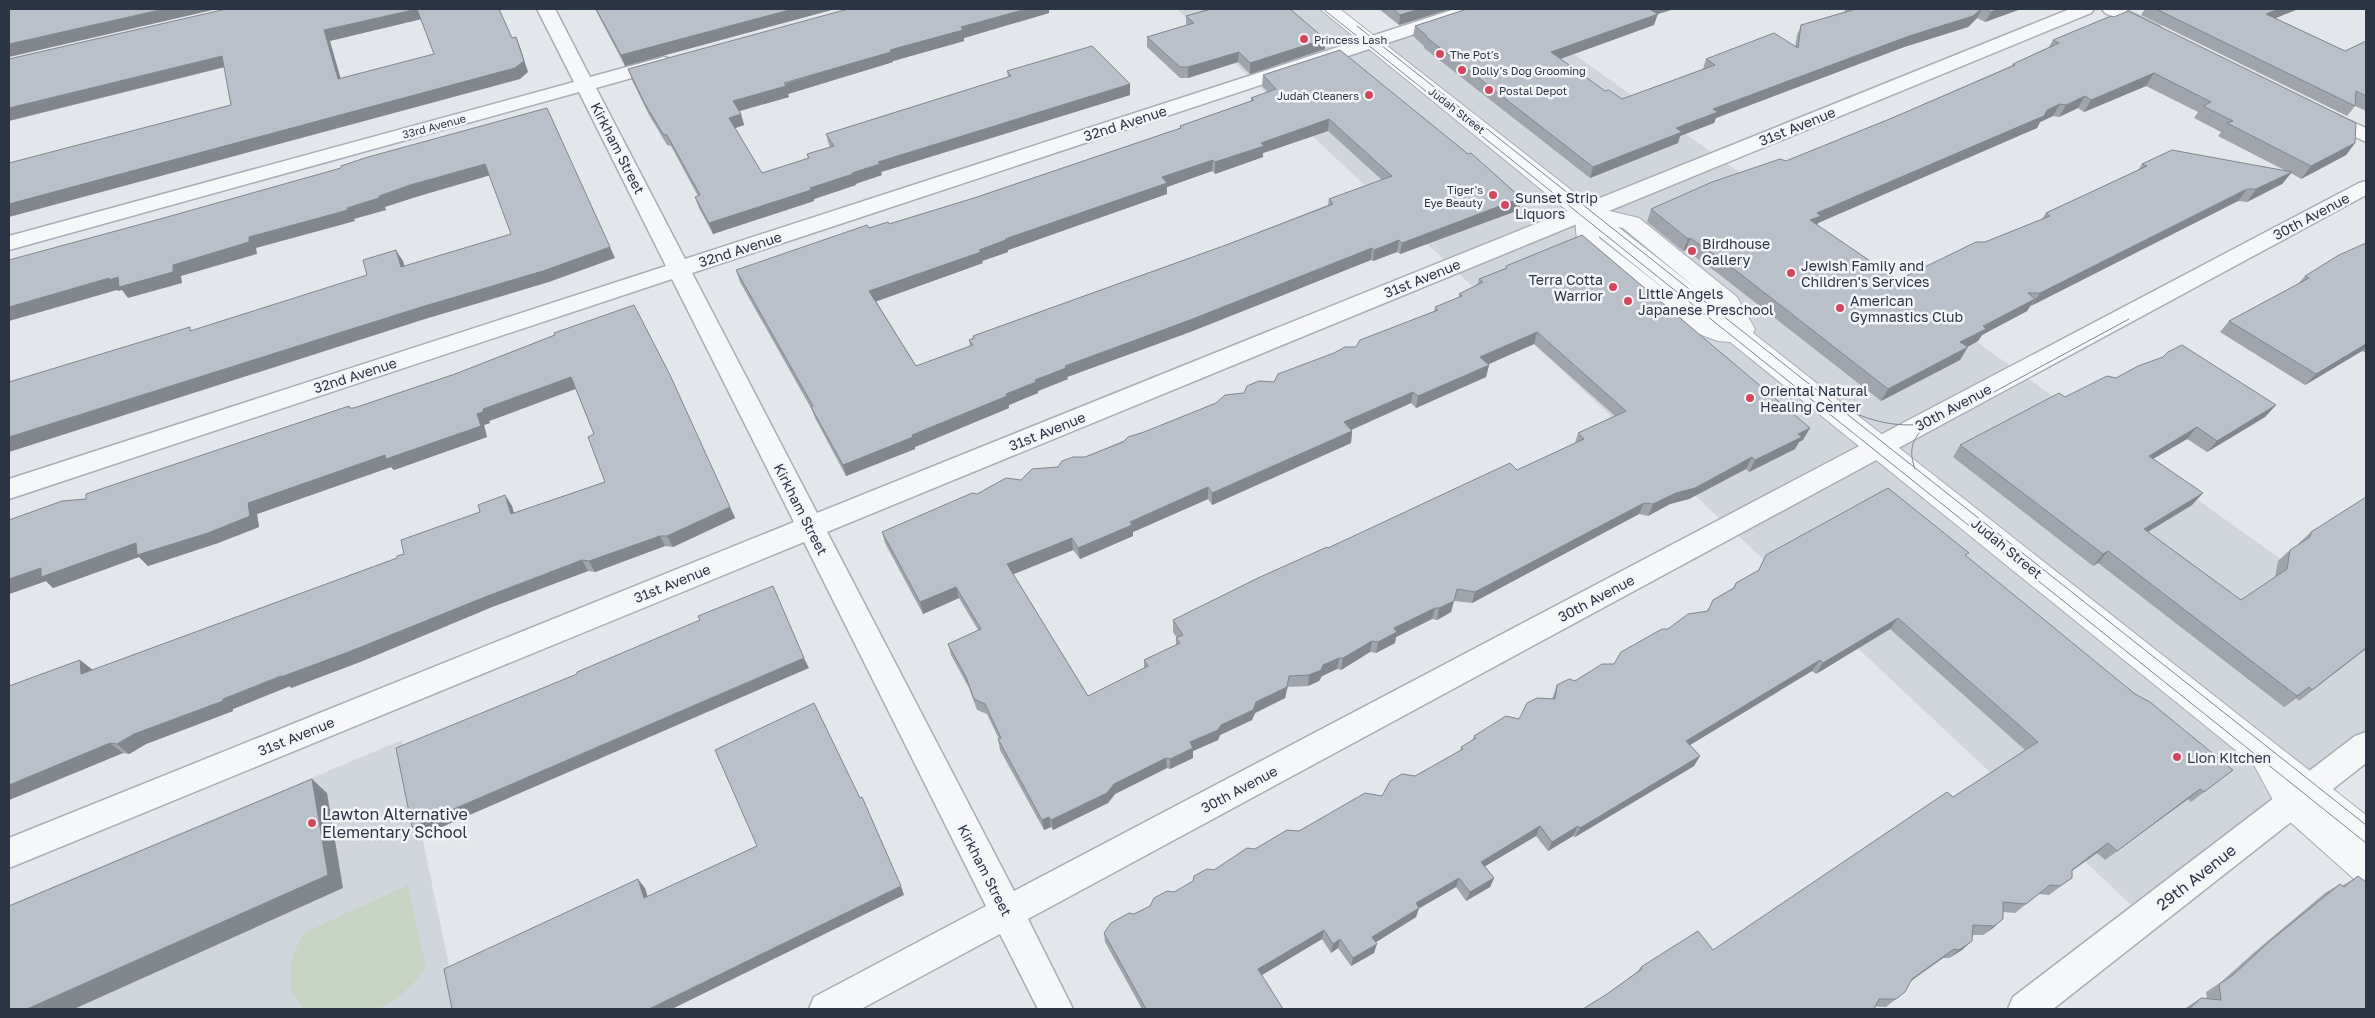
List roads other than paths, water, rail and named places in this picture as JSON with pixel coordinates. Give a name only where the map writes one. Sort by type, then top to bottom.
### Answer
[{"type":"street","name":"Kirkham Street","points":[[546,9],[1056,1009]]},
{"type":"street","name":"Judah Street","points":[[1329,9],[1584,212],[1631,223],[1682,263],[1730,303],[1750,344]]},
{"type":"street","name":"32nd Avenue","points":[[9,489],[1472,9]]},
{"type":"street","name":"31st Avenue","points":[[9,853],[2085,9]]},
{"type":"street","points":[[2111,9],[2166,36]]},
{"type":"street","name":"33rd Avenue","points":[[9,243],[679,58]]},
{"type":"street","points":[[2305,106],[2366,136]]},
{"type":"street","name":"30th Avenue","points":[[826,1009],[2366,187]]},
{"type":"street","name":"Judah Street","points":[[1584,212],[1588,241],[1647,289],[1689,321],[1750,344],[2264,753],[2300,796],[2366,868]]},
{"type":"street","name":"29th Avenue","points":[[2026,1009],[2366,745]]},
{"type":"street","name":"Judah Street","points":[[2300,796],[2366,835]]},
{"type":"tram line","points":[[1323,9],[2366,843]]},
{"type":"tram line","points":[[1357,26],[1915,468]]},
{"type":"tram line","points":[[1915,468],[1912,450],[1914,441],[1920,432],[2129,319]]},
{"type":"tram line","points":[[1848,410],[1868,418],[1898,425],[1930,423]]},
{"type":"tram line","points":[[1915,468],[2366,825]]},
{"type":"place","name":"Princess Lash","points":[[1304,39]]},
{"type":"place","name":"The Pot's","points":[[1440,54]]},
{"type":"place","name":"Dolly's Dog Grooming","points":[[1462,70]]},
{"type":"place","name":"Postal Depot","points":[[1489,90]]},
{"type":"place","name":"Judah Cleaners","points":[[1369,95]]},
{"type":"place","name":"Tiger's Eye Beauty","points":[[1493,195]]},
{"type":"place","name":"Sunset Strip Liquors","points":[[1505,205]]},
{"type":"place","name":"Birdhouse Gallery","points":[[1692,251]]},
{"type":"place","name":"Jewish Family and Children's Services","points":[[1791,273]]},
{"type":"place","name":"Terra Cotta Warrior","points":[[1613,287]]},
{"type":"place","name":"Little Angels Japanese Preschool","points":[[1628,301]]},
{"type":"place","name":"American Gymnastics Club","points":[[1840,308]]},
{"type":"place","name":"Oriental Natural Healing Center","points":[[1750,398]]},
{"type":"place","name":"Lion Kitchen","points":[[2177,757]]},
{"type":"place","name":"Lawton Alternative Elementary School","points":[[312,823]]}]
